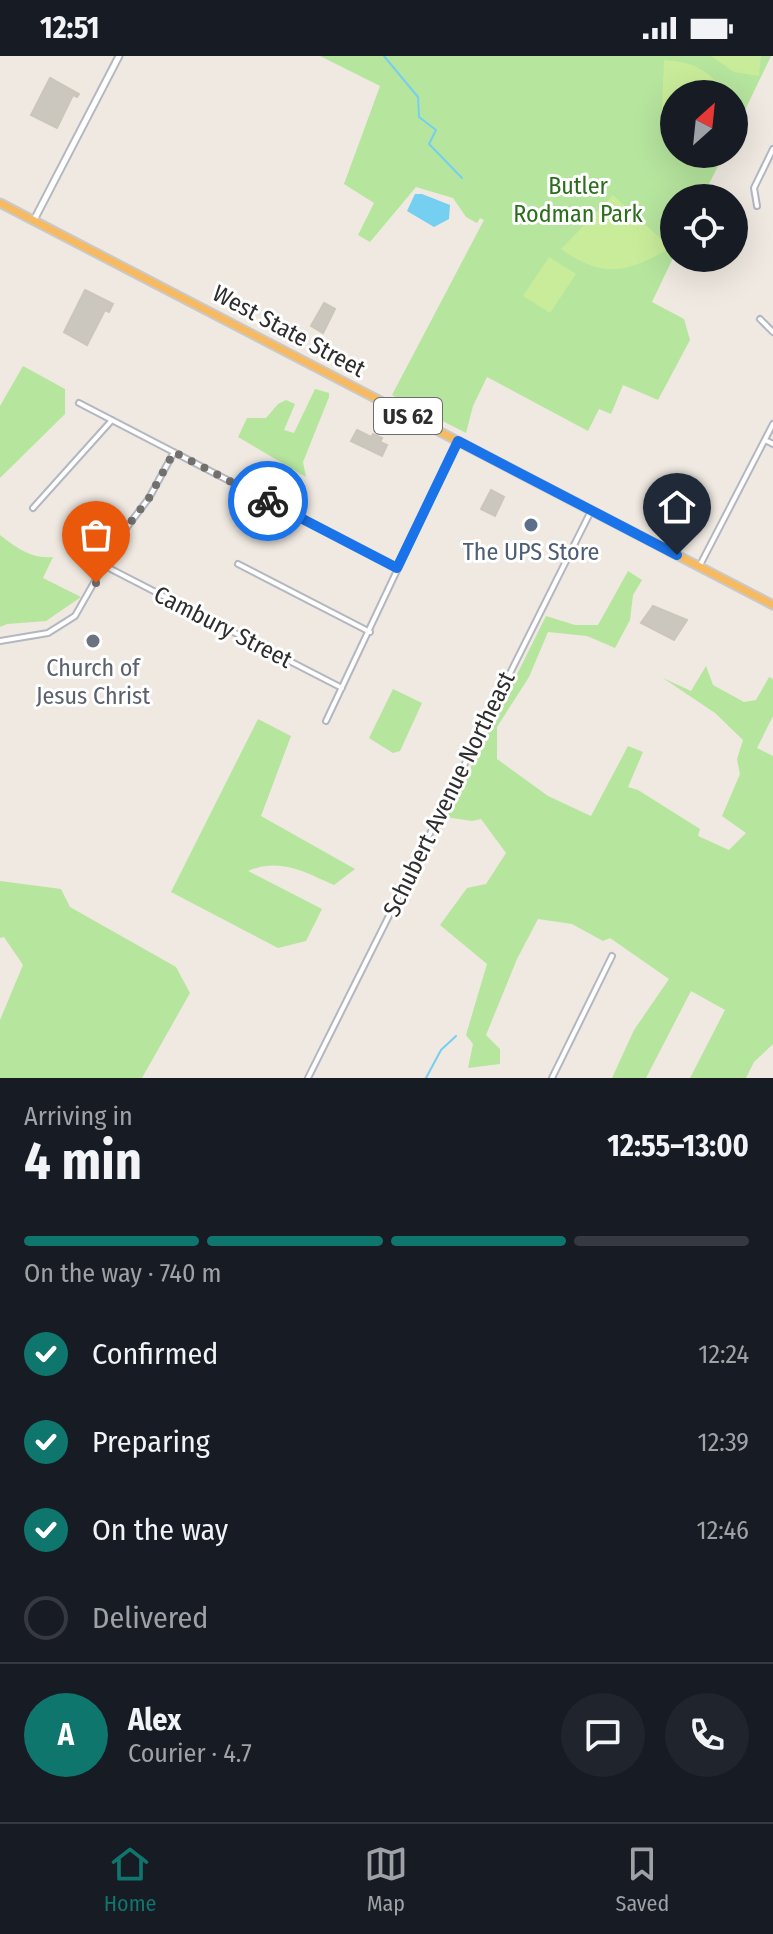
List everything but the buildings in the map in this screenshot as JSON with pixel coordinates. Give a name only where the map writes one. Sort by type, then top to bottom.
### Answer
[{"type":"highway","name":"West State Street","points":[[0,203],[773,605]]},
{"type":"street","points":[[34,220],[119,56]]},
{"type":"street","points":[[757,206],[754,188],[773,149]]},
{"type":"street","points":[[760,319],[773,332]]},
{"type":"street","points":[[79,403],[397,568]]},
{"type":"street","points":[[33,508],[112,420]]},
{"type":"street","points":[[699,567],[773,424]]},
{"type":"street","points":[[765,440],[773,444]]},
{"type":"street","points":[[326,721],[458,441]]},
{"type":"street","points":[[0,641],[48,633],[64,626],[80,611],[125,528],[149,498],[174,452]]},
{"type":"street","name":"Schubert Avenue Northeast","points":[[308,1078],[591,511]]},
{"type":"street","points":[[238,564],[370,632]]},
{"type":"street","name":"Cambury Street","points":[[105,566],[342,688]]},
{"type":"street","points":[[552,1078],[612,956]]},
{"type":"green space","name":"Butler Rodman Park","points":[[320,56],[771,56],[748,104],[748,80],[660,80],[660,168],[717,168],[709,184],[660,184],[660,272],[666,272],[652,302],[684,319],[690,340],[658,400],[623,385],[611,414],[599,409],[588,431],[487,377],[473,406],[466,433],[392,395],[484,220],[480,218],[477,223],[466,217],[453,198],[416,187],[370,242],[358,235],[374,203],[344,184],[380,86]]},
{"type":"green space","points":[[711,56],[761,56],[759,76],[734,72]]},
{"type":"green space","points":[[664,60],[699,68],[715,80],[663,80]]},
{"type":"green space","points":[[613,195],[660,238],[660,254],[641,263],[616,269],[591,265],[561,249]]},
{"type":"green space","points":[[549,257],[576,274],[550,313],[523,296]]},
{"type":"green space","points":[[23,366],[65,389],[65,414],[0,478],[0,406]]},
{"type":"green space","points":[[315,389],[329,393],[329,397],[303,462],[306,477],[238,437],[247,418],[266,418],[286,400],[295,404],[284,430],[294,433]]},
{"type":"green space","points":[[0,535],[31,554],[53,557],[43,578],[81,597],[46,621],[0,627]]},
{"type":"green space","points":[[628,571],[642,580],[633,595],[630,620],[615,648],[587,636],[548,632],[529,677],[497,727],[497,759],[548,796],[591,816],[628,746],[643,752],[628,787],[638,790],[700,829],[698,836],[729,850],[746,833],[722,816],[740,774],[737,759],[743,740],[715,713],[663,678],[691,691],[706,666],[713,685],[744,702],[756,700],[769,677],[773,679],[773,716],[757,748],[773,756],[773,1044],[754,1062],[746,1078],[690,1078],[725,1010],[691,991],[646,1078],[612,1078],[634,1030],[669,979],[610,938],[603,941],[572,924],[538,919],[517,959],[486,1035],[500,1049],[500,1064],[468,1068],[473,1044],[466,1035],[487,964],[440,925],[467,888],[486,884],[506,853],[481,819],[472,821],[446,817],[546,616],[575,625],[598,625]]},
{"type":"green space","points":[[393,689],[422,703],[400,751],[393,753],[369,738]]},
{"type":"green space","points":[[258,719],[291,736],[261,816],[355,869],[334,885],[282,866],[271,865],[248,871],[322,909],[306,941],[278,948],[171,892]]},
{"type":"green space","points":[[0,881],[61,889],[70,907],[176,967],[190,993],[142,1078],[0,1078],[0,1020],[23,965],[4,937],[0,938]]},
{"type":"water","points":[[415,194],[450,205],[449,219],[434,227],[407,211]]},
{"type":"waterway","points":[[384,56],[418,97],[419,117],[436,130],[429,144],[462,178]]},
{"type":"waterway","points":[[426,1078],[441,1050],[456,1036]]},
{"type":"way so far","points":[[96,583],[121,535],[149,498],[174,452],[268,501]]},
{"type":"place","name":"The UPS Store","points":[[531,525]]},
{"type":"place","name":"Church of Jesus Christ","points":[[93,641]]},
{"type":"route","points":[[268,501],[397,568],[458,441],[677,555]]}]
